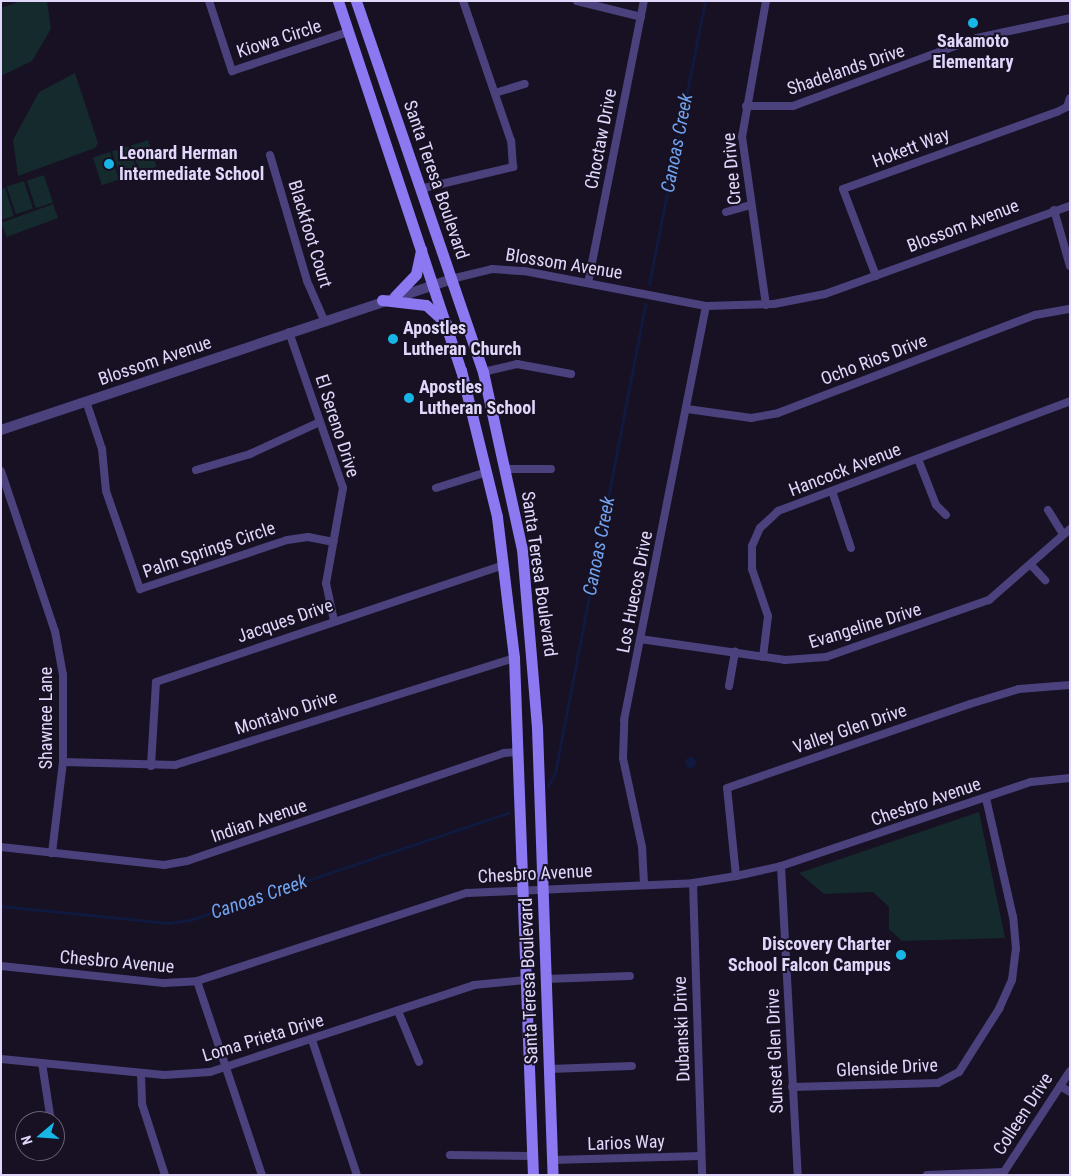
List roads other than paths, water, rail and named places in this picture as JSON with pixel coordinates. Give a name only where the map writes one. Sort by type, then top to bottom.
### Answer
[{"type":"main road","name":"Santa Teresa Boulevard","points":[[338,1],[447,324],[487,472],[504,565],[514,658],[533,1175]]},
{"type":"main road","name":"Santa Teresa Boulevard","points":[[356,1],[482,372],[507,469],[533,644],[553,1175]]},
{"type":"main road","points":[[395,296],[416,274],[421,248]]},
{"type":"main road","points":[[382,300],[426,305],[447,324]]},
{"type":"street","name":"Kiowa Circle","points":[[209,1],[232,71],[348,32]]},
{"type":"street","points":[[420,189],[513,167],[511,141],[463,1]]},
{"type":"street","points":[[577,1],[641,17]]},
{"type":"street","name":"Choctaw Drive","points":[[588,283],[644,1]]},
{"type":"street","name":"Cree Drive","points":[[766,1],[742,137],[750,206],[766,305]]},
{"type":"street","name":"Shadelands Drive","points":[[746,106],[793,106],[977,38],[1070,18]]},
{"type":"street","points":[[495,93],[524,84]]},
{"type":"street","name":"Hokett Way","points":[[876,276],[843,189],[1057,112],[1067,107],[1070,98]]},
{"type":"street","name":"Blackfoot Court","points":[[270,156],[307,281],[324,320]]},
{"type":"street","points":[[726,212],[750,206]]},
{"type":"street","name":"Blossom Avenue","points":[[1,430],[382,300],[492,269],[588,283],[706,306],[766,305],[825,294],[1054,210],[1070,206]]},
{"type":"street","points":[[1054,210],[1070,266]]},
{"type":"street","name":"Los Huecos Drive","points":[[644,884],[642,847],[622,758],[624,720],[706,306]]},
{"type":"street","name":"Ocho Rios Drive","points":[[687,409],[751,418],[778,413],[1035,315],[1070,309]]},
{"type":"street","name":"El Sereno Drive","points":[[289,332],[342,488],[326,583],[334,620]]},
{"type":"street","points":[[482,372],[517,364],[571,374]]},
{"type":"street","name":"Palm Springs Circle","points":[[86,401],[102,449],[106,491],[140,590],[287,540],[308,537],[334,542]]},
{"type":"street","name":"Hancock Avenue","points":[[763,657],[768,616],[752,570],[752,546],[760,528],[778,511],[1070,401]]},
{"type":"street","points":[[196,470],[250,454],[320,422]]},
{"type":"street","points":[[918,459],[936,505],[946,516]]},
{"type":"street","points":[[507,469],[551,469]]},
{"type":"street","name":"Shawnee Lane","points":[[1,471],[55,631],[63,675],[63,762],[52,853]]},
{"type":"street","points":[[436,488],[487,472]]},
{"type":"street","points":[[832,491],[851,548]]},
{"type":"street","points":[[1048,510],[1066,531]]},
{"type":"street","name":"Evangeline Drive","points":[[640,639],[785,660],[826,657],[971,608],[1005,589],[1066,531]]},
{"type":"street","name":"Jacques Drive","points":[[151,766],[156,682],[334,620],[504,565]]},
{"type":"street","points":[[1031,565],[1045,580]]},
{"type":"street","points":[[729,686],[735,652]]},
{"type":"street","name":"Montalvo Drive","points":[[63,762],[151,766],[175,765],[514,658]]},
{"type":"street","name":"Valley Glen Drive","points":[[736,876],[727,788],[1019,689],[1070,685]]},
{"type":"street","name":"Indian Avenue","points":[[1,847],[164,865],[187,861],[504,753],[518,752]]},
{"type":"street","name":"Chesbro Avenue","points":[[1,966],[164,983],[197,981],[448,899],[523,888],[693,883],[736,876],[781,866],[1031,782],[1070,778]]},
{"type":"street","name":"Glenside Drive","points":[[792,1087],[938,1083],[959,1072],[999,1009],[1012,980],[1016,950],[1014,917],[986,798]]},
{"type":"street","name":"Sunset Glen Drive","points":[[781,866],[798,1175]]},
{"type":"street","name":"Dubanski Drive","points":[[693,883],[702,1175]]},
{"type":"street","points":[[546,979],[630,976]]},
{"type":"street","name":"Loma Prieta Drive","points":[[1,1058],[141,1073],[185,1075],[226,1068],[474,985],[526,980]]},
{"type":"street","points":[[197,981],[262,1175]]},
{"type":"street","points":[[398,1011],[419,1062]]},
{"type":"street","points":[[312,1040],[357,1175]]},
{"type":"street","points":[[42,1063],[49,1111]]},
{"type":"street","points":[[549,1069],[632,1066]]},
{"type":"street","name":"Colleen Drive","points":[[1003,1173],[1070,1070]]},
{"type":"street","points":[[141,1073],[142,1104],[165,1175]]},
{"type":"street","points":[[1060,1086],[1070,1092]]},
{"type":"street","points":[[450,1155],[532,1156]]},
{"type":"street","name":"Larios Way","points":[[552,1160],[701,1156]]},
{"type":"street","points":[[927,1175],[1003,1173]]},
{"type":"water","points":[[690,756],[696,762],[690,768],[684,762]]},
{"type":"waterway","name":"Canoas Creek","points":[[649,284],[705,1]]},
{"type":"waterway","name":"Canoas Creek","points":[[548,786],[555,773],[645,305]]},
{"type":"waterway","name":"Canoas Creek","points":[[1,906],[168,923],[190,920],[508,813]]},
{"type":"place","name":"Sakamoto Elementary","points":[[973,23]]},
{"type":"place","name":"Leonard Herman Intermediate School","points":[[109,164]]},
{"type":"place","name":"Apostles Lutheran Church","points":[[393,339]]},
{"type":"place","name":"Apostles Lutheran School","points":[[409,398]]},
{"type":"place","name":"Discovery Charter School Falcon Campus","points":[[901,955]]}]
